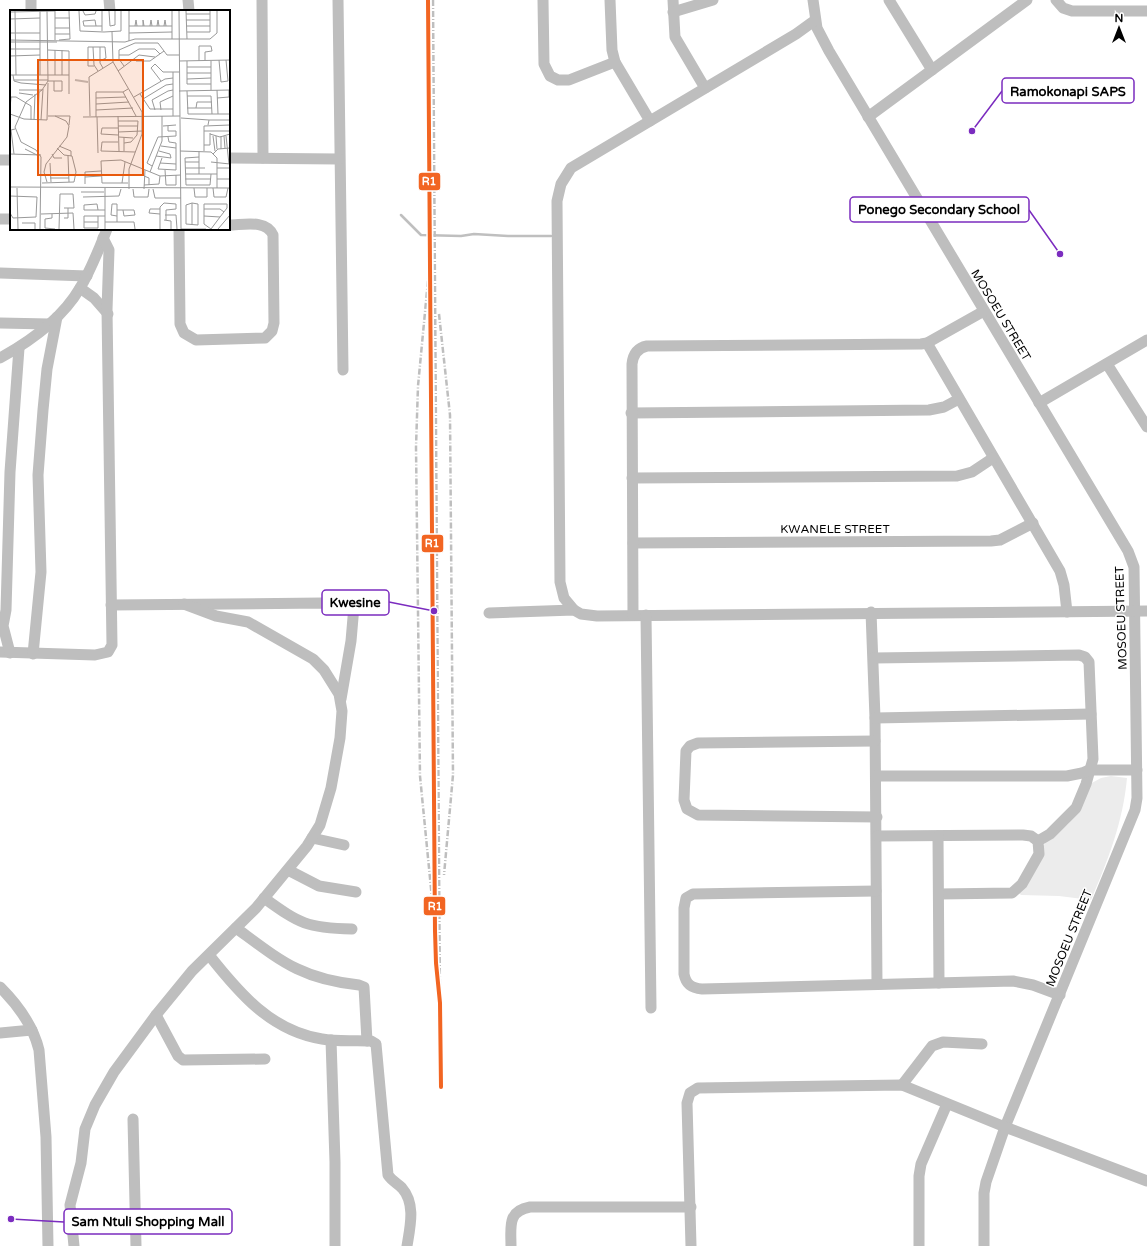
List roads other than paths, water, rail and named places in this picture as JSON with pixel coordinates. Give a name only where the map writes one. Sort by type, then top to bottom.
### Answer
[{"type":"street","points":[[109,0],[110,10]]},
{"type":"street","points":[[188,0],[189,10]]},
{"type":"street","points":[[262,0],[263,158]]},
{"type":"street","points":[[338,0],[343,370]]},
{"type":"street","points":[[543,0],[544,64],[545,69],[550,76],[558,80],[569,80],[615,62]]},
{"type":"street","points":[[610,0],[612,50],[615,62],[650,121]]},
{"type":"street","points":[[673,0],[675,37],[705,88]]},
{"type":"street","points":[[673,12],[713,0]]},
{"type":"street","name":"MOSOEU STREET","points":[[812,0],[814,21],[829,51],[1132,557],[1134,567],[1137,798],[1131,823],[1005,1127],[984,1193],[984,1246]]},
{"type":"street","points":[[889,0],[932,70]]},
{"type":"street","points":[[868,117],[1027,0]]},
{"type":"street","points":[[1056,0],[1063,8],[1072,11],[1147,11]]},
{"type":"street","points":[[574,610],[564,598],[560,582],[557,201],[561,184],[571,168],[814,21]]},
{"type":"street","points":[[230,158],[339,159]]},
{"type":"street","points":[[0,219],[10,220]]},
{"type":"street","points":[[179,230],[180,324],[184,334],[196,340],[265,338],[272,331],[274,323],[273,235],[269,228],[263,225],[230,225]]},
{"type":"street","points":[[0,358],[19,348],[53,321],[80,288],[87,276],[105,233]]},
{"type":"street","points":[[19,348],[10,472],[6,610],[3,626],[5,653],[95,655],[108,652],[112,645],[108,250],[105,233]]},
{"type":"street","points":[[0,273],[87,276]]},
{"type":"street","points":[[80,288],[94,298],[108,314]]},
{"type":"street","points":[[634,615],[631,412],[632,358],[642,347],[914,345],[927,343],[984,311]]},
{"type":"street","points":[[0,323],[53,321]]},
{"type":"street","points":[[33,654],[41,572],[38,475],[43,410],[53,321]]},
{"type":"street","points":[[1040,403],[1147,340]]},
{"type":"street","points":[[927,343],[1062,575],[1067,612]]},
{"type":"street","points":[[1107,364],[1146,421]]},
{"type":"street","points":[[631,412],[929,410],[944,407],[959,399]]},
{"type":"street","points":[[632,478],[957,476],[972,472],[993,458]]},
{"type":"street","name":"KWANELE STREET","points":[[633,542],[991,541],[1000,540],[1033,523]]},
{"type":"street","points":[[111,605],[322,603],[354,606],[351,641],[341,702]]},
{"type":"street","points":[[74,1246],[69,1208],[81,1163],[87,1123],[114,1072],[156,1014],[192,971],[236,928],[288,870],[312,838],[324,816],[332,788],[342,721],[341,702],[339,694],[319,664],[248,622],[216,616],[184,604]]},
{"type":"street","points":[[488,613],[574,610],[588,615],[1147,611]]},
{"type":"street","points":[[871,612],[874,658],[877,817],[877,984]]},
{"type":"street","points":[[646,615],[651,1008]]},
{"type":"street","points":[[874,658],[1082,656],[1087,659],[1090,666],[1093,759],[1083,794],[1076,808],[1050,834],[1038,841]]},
{"type":"street","points":[[875,718],[1091,714]]},
{"type":"street","points":[[875,741],[698,743],[690,746],[686,751],[684,800],[687,809],[698,816],[877,817]]},
{"type":"street","points":[[876,776],[1067,776],[1089,770],[1136,770]]},
{"type":"street","points":[[877,836],[1023,835],[1031,836],[1038,841],[1040,850],[1022,884],[1012,893],[939,894]]},
{"type":"street","points":[[938,836],[939,983]]},
{"type":"street","points":[[312,838],[344,845]]},
{"type":"street","points":[[288,870],[318,886],[356,892]]},
{"type":"street","points":[[876,891],[693,894],[686,898],[684,908],[684,974],[692,987],[702,989],[1021,982],[1060,995]]},
{"type":"street","points":[[264,898],[291,918],[303,924],[319,927],[352,929]]},
{"type":"street","points":[[236,928],[276,958],[304,974],[326,981],[364,987],[367,1041]]},
{"type":"street","points":[[209,955],[233,986],[268,1017],[309,1036],[331,1040],[374,1042],[377,1049],[388,1175],[391,1180],[402,1188],[411,1211],[407,1246]]},
{"type":"street","points":[[0,987],[12,999],[32,1030],[39,1050],[46,1137],[48,1246]]},
{"type":"street","points":[[156,1014],[178,1056],[183,1060],[265,1059]]},
{"type":"street","points":[[0,1033],[32,1030]]},
{"type":"street","points":[[331,1040],[336,1246]]},
{"type":"street","points":[[902,1085],[932,1046],[943,1042],[982,1044]]},
{"type":"street","points":[[691,1246],[687,1103],[690,1092],[693,1090],[902,1085],[1005,1127],[1147,1181]]},
{"type":"street","points":[[40,1246],[40,1108],[43,1095]]},
{"type":"street","points":[[919,1246],[919,1176],[921,1164],[947,1104]]},
{"type":"street","points":[[133,1119],[136,1246]]},
{"type":"street","points":[[511,1246],[512,1221],[515,1213],[521,1209],[530,1207],[691,1207]]},
{"type":"waterway","points":[[401,215],[421,235],[461,236],[474,234],[551,236]]},
{"type":"railway","points":[[433,0],[440,1003]]},
{"type":"railway","points":[[429,270],[418,386],[416,447],[420,776],[434,919]]},
{"type":"railway","points":[[439,314],[450,415],[453,775],[444,875]]},
{"type":"railway","points":[[440,997],[441,1087]]},
{"type":"place","name":"Ramokonapi SAPS","points":[[972,131]]},
{"type":"place","name":"Ponego Secondary School","points":[[1060,254]]},
{"type":"place","name":"Kwesine","points":[[434,611]]},
{"type":"place","name":"Sam Ntuli Shopping Mall","points":[[11,1219]]}]
